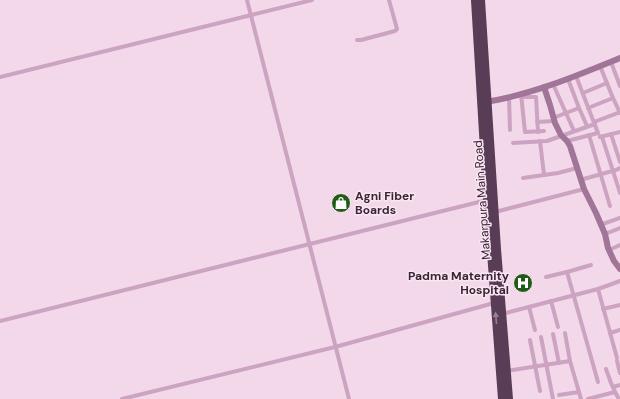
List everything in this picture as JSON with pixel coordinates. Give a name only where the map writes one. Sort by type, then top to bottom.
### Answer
[{"type":"highway","name":"Makarpura Main Road","points":[[475,0],[484,102],[494,257],[502,314],[509,399]]},
{"type":"highway","name":"Makarpura Main Road","points":[[481,0],[484,102]]},
{"type":"highway","name":"Makarpura Main Road","points":[[490,199],[494,212],[494,303],[502,399]]},
{"type":"street","points":[[247,0],[349,399]]},
{"type":"street","points":[[0,77],[312,0]]},
{"type":"street","points":[[357,40],[394,32],[397,29],[389,0]]},
{"type":"street","points":[[521,96],[620,58]]},
{"type":"street","points":[[611,62],[620,86]]},
{"type":"street","points":[[513,142],[547,141],[620,112],[600,66]]},
{"type":"street","points":[[576,76],[594,123],[600,137],[602,137],[620,193]]},
{"type":"street","points":[[568,79],[587,126]]},
{"type":"street","points":[[583,93],[607,83]]},
{"type":"street","points":[[553,84],[574,131]]},
{"type":"street","points":[[544,87],[554,119],[561,135],[570,146],[580,180],[605,234],[609,250],[620,269]]},
{"type":"street","points":[[521,96],[525,132],[544,131]]},
{"type":"street","points":[[484,102],[509,97],[536,97],[538,132]]},
{"type":"street","points":[[509,97],[510,130]]},
{"type":"street","points":[[588,108],[613,98]]},
{"type":"street","points":[[537,122],[554,119],[579,108]]},
{"type":"street","points":[[567,141],[598,132]]},
{"type":"street","points":[[602,137],[620,132]]},
{"type":"street","points":[[611,134],[620,162]]},
{"type":"street","points":[[589,135],[610,206]]},
{"type":"street","points":[[540,141],[544,175]]},
{"type":"street","points":[[522,178],[558,173],[577,168]]},
{"type":"street","points":[[580,180],[620,168]]},
{"type":"street","points":[[494,212],[584,189]]},
{"type":"street","points":[[0,321],[490,199]]},
{"type":"street","points":[[600,225],[620,218]]},
{"type":"street","points":[[605,234],[620,228]]},
{"type":"street","points":[[609,250],[620,245]]},
{"type":"street","points":[[546,277],[590,265]]},
{"type":"street","points":[[567,272],[598,382]]},
{"type":"street","points":[[502,314],[620,281]]},
{"type":"street","points":[[598,288],[620,373]]},
{"type":"street","points":[[551,301],[558,327]]},
{"type":"street","points":[[122,399],[335,347],[494,303]]},
{"type":"street","points":[[603,309],[620,305]]},
{"type":"street","points":[[529,307],[535,330]]},
{"type":"street","points":[[610,334],[620,330]]},
{"type":"street","points":[[565,333],[570,361],[578,392],[582,399],[588,399],[614,389],[620,385]]},
{"type":"street","points":[[553,334],[559,363]]},
{"type":"street","points":[[541,337],[553,399]]},
{"type":"street","points":[[530,340],[540,391]]},
{"type":"street","points":[[507,371],[570,361]]},
{"type":"street","points":[[606,369],[618,399]]},
{"type":"street","points":[[559,395],[578,392]]},
{"type":"place","name":"Agni Fiber Boards","points":[[341,203]]},
{"type":"place","name":"Padma Maternity Hospital","points":[[523,283]]}]
